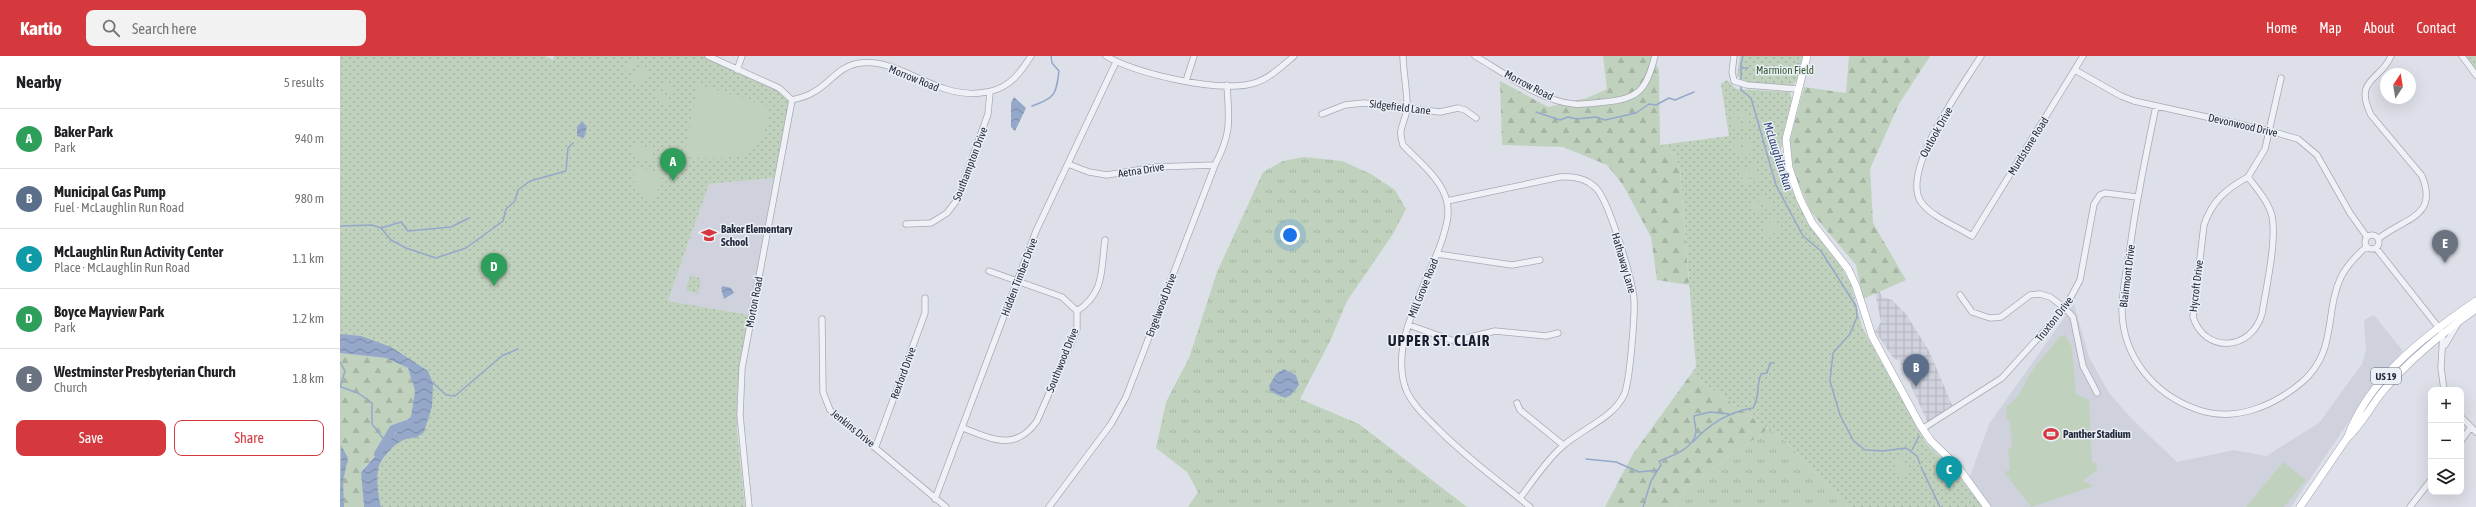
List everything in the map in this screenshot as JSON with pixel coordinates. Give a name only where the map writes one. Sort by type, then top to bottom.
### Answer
[{"type":"main road","points":[[1807,56],[1786,139],[1788,168],[1796,189],[1812,223],[1848,269],[1856,286],[1872,336],[1922,429],[1958,467],[1987,507]]},
{"type":"main road","name":"US 19","points":[[2300,507],[2369,408],[2405,366],[2476,300]]},
{"type":"main road","name":"US 19","points":[[2442,330],[2460,321],[2476,310]]},
{"type":"street","points":[[708,56],[780,88],[792,100]]},
{"type":"street","points":[[737,70],[742,56]]},
{"type":"street","name":"Morrow Road","points":[[792,100],[812,93],[839,70],[861,63],[890,67],[954,93],[967,94],[990,92],[1006,86],[1014,79],[1031,56]]},
{"type":"street","points":[[1106,56],[1116,62],[1166,78],[1241,86],[1263,80],[1294,56]]},
{"type":"street","points":[[1186,81],[1194,56]]},
{"type":"street","points":[[1402,56],[1407,109],[1400,127],[1403,145],[1440,187],[1447,201]]},
{"type":"street","name":"Morrow Road","points":[[1475,56],[1546,96],[1573,104],[1620,101],[1636,94],[1647,82],[1655,56]]},
{"type":"street","points":[[1734,56],[1732,77],[1737,82],[1744,85],[1798,89]]},
{"type":"street","name":"Outlook Drive","points":[[1972,236],[1927,208],[1920,200],[1919,166],[1926,147],[1981,56]]},
{"type":"street","name":"Murdstone Road","points":[[1972,236],[2083,56]]},
{"type":"street","points":[[2376,248],[2378,239],[2394,227],[2419,214],[2427,196],[2422,176],[2372,115],[2367,106],[2365,98],[2369,83],[2391,56]]},
{"type":"street","points":[[2462,56],[2476,75]]},
{"type":"street","name":"Hidden Timber Drive","points":[[935,499],[1036,231],[1116,62]]},
{"type":"street","name":"Devonwood Drive","points":[[2075,70],[2121,96],[2156,106],[2270,131],[2298,139],[2317,155],[2350,213],[2367,236]]},
{"type":"street","name":"Hycroft Drive","points":[[2248,177],[2265,201],[2272,224],[2262,314],[2259,324],[2250,335],[2233,343],[2222,343],[2214,341],[2203,334],[2195,325],[2193,317],[2204,225],[2216,200],[2233,185],[2248,177],[2265,150],[2281,78]]},
{"type":"street","name":"Engelwood Drive","points":[[1049,507],[1111,424],[1126,397],[1215,165],[1226,143],[1228,133],[1226,85]]},
{"type":"street","name":"Southampton Drive","points":[[906,224],[931,223],[947,213],[957,200],[988,114],[990,92]]},
{"type":"street","name":"Morton Road","points":[[749,507],[740,415],[741,373],[792,100]]},
{"type":"street","name":"Sidgefield Lane","points":[[1322,114],[1346,105],[1355,104],[1440,112],[1458,108],[1465,110],[1476,118]]},
{"type":"street","name":"Blairmont Drive","points":[[2156,106],[2137,196],[2122,309],[2126,335],[2131,353],[2144,373],[2162,392],[2198,410],[2235,414],[2253,411],[2277,402],[2302,382],[2323,351],[2340,278],[2353,259],[2366,247]]},
{"type":"street","name":"Aetna Drive","points":[[1068,164],[1089,172],[1107,175],[1155,167],[1215,165]]},
{"type":"street","name":"Hathaway Lane","points":[[1447,201],[1567,176],[1587,182],[1596,188],[1606,203],[1634,297],[1635,310],[1624,394],[1612,410],[1563,445],[1520,498]]},
{"type":"street","name":"Truxton Drive","points":[[1922,429],[2002,378],[2065,308],[2080,280],[2091,213],[2096,199],[2105,193],[2137,196]]},
{"type":"street","name":"Mill Grove Road","points":[[1447,201],[1448,217],[1437,254],[1408,325],[1402,348],[1402,374],[1407,392],[1417,409],[1473,463],[1530,507]]},
{"type":"street","points":[[2378,239],[2372,235],[2367,236],[2365,240],[2366,247],[2376,248],[2442,330],[2443,351],[2441,368],[2444,387]]},
{"type":"street","points":[[989,271],[1062,297],[1077,311],[1091,301],[1099,288],[1106,240]]},
{"type":"street","points":[[1437,254],[1512,265],[1540,260]]},
{"type":"street","points":[[1960,295],[1972,312],[1990,318],[2000,317],[2030,295],[2040,294],[2050,297],[2065,308],[2072,317],[2083,366],[2098,393]]},
{"type":"street","name":"Rexford Drive","points":[[876,446],[925,313],[926,298]]},
{"type":"street","name":"Southwood Drive","points":[[962,428],[1003,441],[1021,436],[1030,431],[1037,421],[1077,329],[1077,311]]},
{"type":"street","name":"Jenkins Drive","points":[[822,319],[823,392],[826,403],[834,415],[876,446],[946,507]]},
{"type":"street","points":[[2443,351],[2460,321]]},
{"type":"street","points":[[1408,325],[1454,341],[1495,331],[1546,336],[1558,333]]},
{"type":"street","points":[[1517,403],[1520,410],[1563,445]]},
{"type":"street","points":[[2464,420],[2476,432]]},
{"type":"street","points":[[2464,437],[2471,428]]},
{"type":"street","points":[[2410,507],[2428,484]]},
{"type":"shaded area","points":[[774,178],[749,315],[668,302],[709,184]]},
{"type":"shaded area","points":[[1879,290],[1882,297],[1892,300],[1906,314],[1929,351],[1953,407],[1928,423],[1899,360],[1894,359],[1875,331],[1881,322],[1875,292]]},
{"type":"shaded area","points":[[2074,304],[2089,357],[2109,393],[2133,420],[2177,462],[2234,450],[2266,456],[2319,423],[2362,364],[2366,350],[2364,320],[2374,315],[2403,351],[2371,389],[2291,507],[1991,507],[1969,479],[1989,424]]},
{"type":"green space","points":[[340,56],[545,56],[553,60],[554,56],[703,56],[782,92],[789,101],[774,178],[709,184],[668,301],[749,315],[737,391],[737,429],[745,507],[374,507],[368,471],[393,429],[420,420],[429,406],[409,364],[340,342]]},
{"type":"green space","points":[[1603,56],[1652,56],[1659,70],[1660,145],[1674,154],[1680,169],[1689,285],[1657,280],[1651,237],[1623,185],[1607,165],[1563,147],[1502,145],[1500,81],[1548,107],[1587,98],[1607,89]]},
{"type":"green space","name":"Marmion Field","points":[[1740,56],[1804,56],[1798,79],[1792,86],[1749,84],[1737,76]]},
{"type":"green space","points":[[1849,56],[1930,56],[1899,104],[1870,169],[1873,223],[1906,280],[1863,299],[1856,265],[1811,212],[1795,176],[1789,144],[1804,87],[1846,93]]},
{"type":"green space","points":[[2464,56],[2476,56],[2476,70]]},
{"type":"green space","points":[[635,57],[640,63],[629,73],[624,68]]},
{"type":"green space","points":[[644,67],[649,72],[638,83],[632,77]]},
{"type":"green space","points":[[1727,80],[1736,89],[1790,92],[1792,101],[1784,130],[1781,150],[1790,183],[1808,224],[1835,257],[1851,284],[1862,327],[1926,443],[1954,470],[1983,507],[1848,507],[1785,441],[1691,374],[1696,367],[1680,169],[1674,154],[1660,145],[1729,136],[1721,84]]},
{"type":"green space","points":[[666,82],[675,92],[670,97],[660,87]]},
{"type":"green space","points":[[698,84],[770,107],[764,133],[756,147],[750,152],[732,157],[684,157]]},
{"type":"green space","points":[[659,92],[670,103],[666,107],[655,96]]},
{"type":"green space","points":[[1747,111],[1750,126],[1744,128],[1740,112]]},
{"type":"green space","points":[[1737,113],[1740,128],[1734,130],[1730,115]]},
{"type":"green space","points":[[1749,138],[1753,153],[1746,155],[1742,140]]},
{"type":"green space","points":[[1739,140],[1743,156],[1736,157],[1733,142]]},
{"type":"green space","points":[[635,143],[654,149],[650,162],[631,156]]},
{"type":"green space","points":[[1304,157],[1342,161],[1371,174],[1395,190],[1406,209],[1393,234],[1347,301],[1331,339],[1300,399],[1359,424],[1467,507],[1188,507],[1198,492],[1187,472],[1156,448],[1166,402],[1189,358],[1217,272],[1263,172],[1283,161]]},
{"type":"green space","points":[[1756,165],[1759,180],[1753,182],[1749,167]]},
{"type":"green space","points":[[635,167],[661,174],[662,177],[655,199],[643,198],[634,184]]},
{"type":"green space","points":[[1747,167],[1751,183],[1744,184],[1740,169]]},
{"type":"green space","points":[[1764,193],[1772,206],[1766,210],[1759,196]]},
{"type":"green space","points":[[1756,198],[1763,211],[1757,215],[1750,201]]},
{"type":"green space","points":[[1775,217],[1782,231],[1776,234],[1769,220]]},
{"type":"green space","points":[[1766,222],[1774,235],[1768,239],[1760,225]]},
{"type":"green space","points":[[691,275],[699,278],[701,282],[698,294],[687,291],[686,286]]},
{"type":"green space","name":"Panther Stadium","points":[[2065,335],[2072,347],[2076,394],[2089,400],[2092,462],[2097,464],[2097,470],[2083,481],[2092,485],[2091,487],[2031,507],[2004,472],[2010,470],[2008,448],[2012,447],[2010,421],[2007,420],[2006,406],[2011,404],[2018,396],[2038,362],[2059,337]]},
{"type":"green space","points":[[340,353],[386,358],[408,368],[415,391],[411,416],[361,471],[364,507],[340,507]]},
{"type":"green space","points":[[1691,374],[1768,429],[1685,489],[1676,507],[1605,507],[1633,454]]},
{"type":"green space","points":[[1768,429],[1785,441],[1848,507],[1676,507],[1685,489]]},
{"type":"green space","points":[[1901,456],[1910,470],[1901,476],[1892,462]]},
{"type":"green space","points":[[2283,462],[2306,480],[2284,507],[2246,507]]},
{"type":"water","points":[[1014,97],[1026,108],[1015,131],[1011,127],[1011,103]]},
{"type":"water","points":[[582,121],[587,127],[584,138],[577,136],[577,127]]},
{"type":"water","points":[[723,286],[731,288],[734,293],[724,299],[721,288]]},
{"type":"water","points":[[340,334],[361,336],[391,347],[428,371],[433,383],[432,407],[424,432],[416,438],[400,441],[391,449],[378,467],[377,479],[381,507],[364,507],[361,472],[411,416],[415,391],[408,368],[386,358],[340,353]]},
{"type":"water","points":[[1284,369],[1296,375],[1299,385],[1291,395],[1285,398],[1271,392],[1269,386],[1276,374]]},
{"type":"water","points":[[341,445],[348,458],[343,481],[344,507],[340,507]]},
{"type":"waterway","points":[[1032,106],[1046,101],[1055,91],[1059,71],[1052,63],[1051,56]]},
{"type":"waterway","name":"McLaughlin Run","points":[[1741,82],[1741,64],[1743,56]]},
{"type":"waterway","points":[[1797,64],[1803,65]]},
{"type":"waterway","points":[[1742,68],[1748,68]]},
{"type":"waterway","name":"McLaughlin Run","points":[[1741,86],[1741,90],[1751,98],[1776,185],[1803,236],[1821,251],[1856,306],[1857,317],[1850,334],[1833,353],[1830,381],[1840,415],[1853,440],[1865,450],[1883,451],[1906,448],[1917,456],[1920,464]]},
{"type":"waterway","points":[[1536,112],[1560,120],[1568,117],[1577,119],[1596,117],[1605,120],[1636,113],[1649,104],[1656,105],[1669,98],[1675,100],[1694,92]]},
{"type":"waterway","points":[[381,228],[391,240],[406,248],[436,258],[466,248],[503,221],[506,209],[515,201],[518,190],[530,181],[566,171],[568,148],[573,143]]},
{"type":"waterway","points":[[340,226],[372,225],[381,228],[401,222],[408,231],[451,227],[469,218]]},
{"type":"waterway","points":[[504,355],[518,349]]},
{"type":"waterway","points":[[433,383],[446,395],[455,396],[503,355]]},
{"type":"waterway","points":[[340,362],[345,371],[340,387]]},
{"type":"waterway","points":[[1693,442],[1713,424],[1720,420],[1736,412],[1753,408],[1761,374],[1767,373],[1770,363],[1774,363]]},
{"type":"waterway","points":[[341,387],[358,393],[372,403],[372,424],[386,442]]},
{"type":"waterway","points":[[1643,507],[1651,481],[1661,465],[1659,461],[1682,451],[1694,438],[1696,432],[1694,416],[1710,412],[1729,414]]},
{"type":"waterway","points":[[378,454],[393,429],[410,423]]},
{"type":"waterway","points":[[1912,450],[1919,436]]},
{"type":"waterway","points":[[1586,459],[1616,462],[1639,472],[1658,470]]},
{"type":"waterway","name":"McLaughlin Run","points":[[1921,467],[1940,507]]},
{"type":"place","name":"Baker Park","points":[[673,181]]},
{"type":"place","name":"Baker Elementary School","points":[[709,235]]},
{"type":"place","name":"Westminster Presbyterian Church","points":[[2445,263]]},
{"type":"place","name":"Boyce Mayview Park","points":[[494,286]]},
{"type":"place","name":"Municipal Gas Pump","points":[[1916,387]]},
{"type":"place","name":"Panther Stadium","points":[[2051,434]]},
{"type":"place","name":"McLaughlin Run Activity Center","points":[[1949,489]]},
{"type":"district","name":"UPPER ST. CLAIR","points":[[1439,340]]}]
